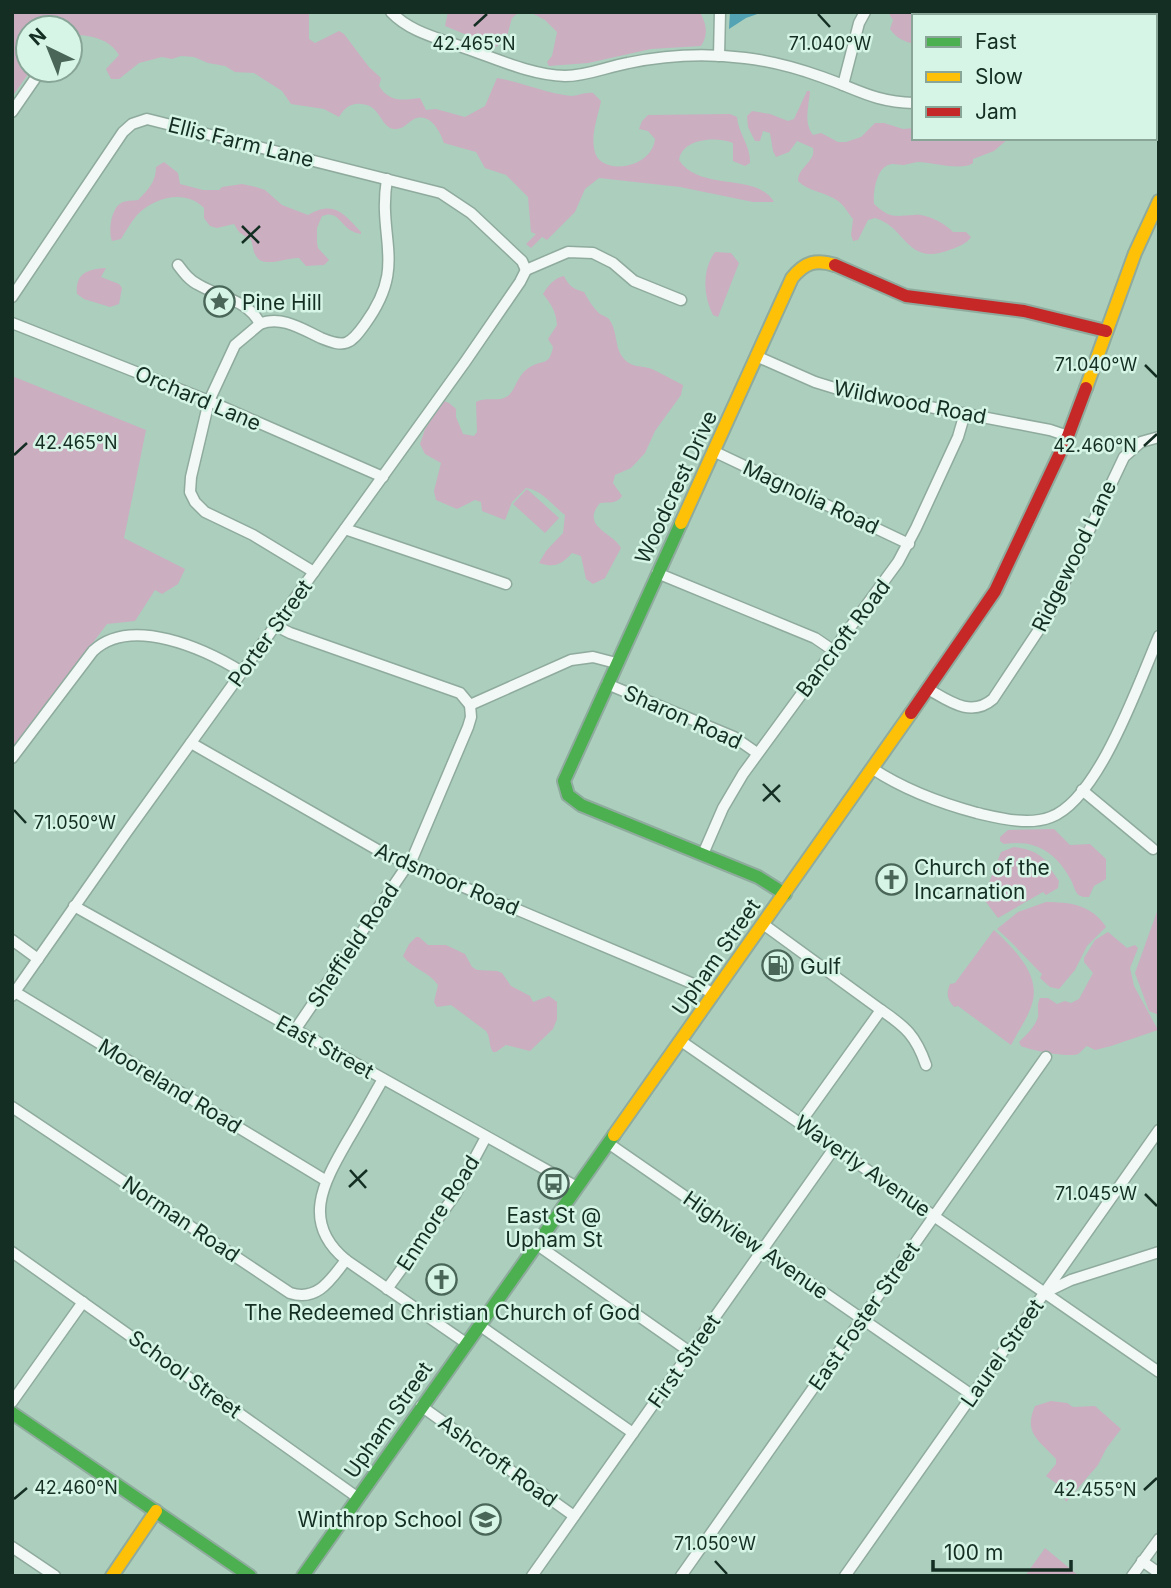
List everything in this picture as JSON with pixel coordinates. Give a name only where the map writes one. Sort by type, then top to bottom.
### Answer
[{"type":"main road","name":"Upham Street","points":[[303,1576],[873,769],[1000,581],[1068,436],[1135,253],[1159,201]]},
{"type":"main road","name":"Woodcrest Drive","points":[[785,894],[758,877],[576,802],[565,790],[564,781],[792,278],[803,266],[818,261],[840,267],[884,289],[918,299],[961,306],[1010,309],[1106,331]]},
{"type":"main road","points":[[12,1413],[250,1576]]},
{"type":"main road","points":[[112,1576],[156,1511]]},
{"type":"street","points":[[391,12],[419,32],[516,65],[558,75],[589,74],[625,63],[665,56],[719,56],[772,62],[811,73],[880,100],[912,103]]},
{"type":"street","points":[[719,56],[720,12]]},
{"type":"street","points":[[843,85],[864,12]]},
{"type":"street","points":[[12,112],[31,84]]},
{"type":"street","name":"Ellis Farm Lane","points":[[12,297],[123,132],[139,121],[155,120],[432,190],[454,200],[522,261],[526,270]]},
{"type":"street","points":[[314,572],[246,532],[205,512],[190,492],[190,480],[209,401],[235,345],[260,324],[272,321],[283,322],[341,345],[348,343],[357,336],[380,302],[388,279],[389,244],[384,199],[387,179]]},
{"type":"street","points":[[526,270],[568,252],[593,253],[612,262],[634,281],[681,300]]},
{"type":"street","points":[[178,265],[197,285],[250,310],[260,324]]},
{"type":"street","name":"Porter Street","points":[[14,994],[74,906],[466,362],[526,270]]},
{"type":"street","name":"Orchard Lane","points":[[12,323],[209,401],[383,477]]},
{"type":"street","name":"Wildwood Road","points":[[757,356],[815,382],[841,390],[1049,429],[1068,436]]},
{"type":"street","name":"Bancroft Road","points":[[703,854],[727,800],[757,753],[887,579],[909,544],[958,437],[965,413]]},
{"type":"street","name":"Ridgewood Lane","points":[[928,689],[966,708],[982,706],[993,699],[1055,603],[1124,457],[1141,442],[1159,437]]},
{"type":"street","name":"Magnolia Road","points":[[713,451],[909,544]]},
{"type":"street","points":[[345,529],[506,584]]},
{"type":"street","points":[[657,573],[815,638],[834,651]]},
{"type":"street","points":[[276,625],[290,633],[441,685],[460,693],[470,705],[571,660],[593,657],[616,663]]},
{"type":"street","points":[[12,758],[93,651],[110,639],[129,636],[175,641],[198,649],[242,672]]},
{"type":"street","points":[[873,769],[929,798],[967,810],[1013,820],[1051,817],[1068,806],[1082,790],[1114,738],[1159,636]]},
{"type":"street","name":"Sharon Road","points":[[607,684],[734,737],[757,753]]},
{"type":"street","name":"Sheffield Road","points":[[295,1030],[409,864],[468,727],[470,705]]},
{"type":"street","name":"Ardsmoor Road","points":[[191,743],[356,839],[714,994]]},
{"type":"street","points":[[1082,790],[1153,849]]},
{"type":"street","name":"East Street","points":[[74,906],[577,1187]]},
{"type":"street","points":[[764,924],[910,1032],[926,1065]]},
{"type":"street","points":[[12,940],[38,959]]},
{"type":"street","name":"Mooreland Road","points":[[14,994],[325,1180]]},
{"type":"street","points":[[800,1123],[881,1010]]},
{"type":"street","name":"Waverly Avenue","points":[[681,1041],[1159,1372]]},
{"type":"street","name":"East Foster Street","points":[[681,1576],[1046,1057]]},
{"type":"street","points":[[383,1079],[325,1180],[320,1200],[321,1220],[331,1245],[346,1260],[466,1343]]},
{"type":"street","name":"Norman Road","points":[[12,1107],[290,1293],[305,1295],[317,1292],[346,1260]]},
{"type":"street","name":"Laurel Street","points":[[845,1576],[1159,1129]]},
{"type":"street","name":"Enmore Road","points":[[387,1289],[455,1195],[486,1137]]},
{"type":"street","name":"Highview Avenue","points":[[608,1143],[972,1395]]},
{"type":"street","name":"First Street","points":[[532,1576],[835,1147]]},
{"type":"street","points":[[537,1244],[690,1352]]},
{"type":"street","name":"School Street","points":[[12,1252],[357,1497]]},
{"type":"street","points":[[1044,1293],[1071,1280],[1159,1252]]},
{"type":"street","points":[[12,1402],[83,1302]]},
{"type":"street","points":[[479,1325],[633,1433]]},
{"type":"street","name":"Ashcroft Road","points":[[421,1406],[574,1516]]},
{"type":"street","points":[[1132,1576],[1159,1539]]},
{"type":"street","points":[[12,1547],[55,1576]]},
{"type":"street","points":[[1142,1561],[1159,1573]]},
{"type":"shaded area","points":[[12,12],[309,12],[309,39],[315,43],[339,31],[344,34],[369,67],[381,78],[379,86],[383,91],[397,99],[420,98],[426,110],[436,109],[465,117],[485,106],[497,78],[561,95],[593,93],[601,101],[594,148],[601,161],[609,165],[628,165],[646,157],[655,139],[648,131],[639,129],[648,115],[730,114],[737,117],[749,151],[750,163],[745,166],[733,161],[733,143],[718,140],[693,143],[686,147],[679,160],[688,170],[700,176],[755,187],[766,193],[774,202],[753,202],[680,187],[599,178],[585,189],[575,212],[547,240],[542,237],[531,248],[526,244],[536,234],[531,232],[528,197],[506,175],[485,168],[476,152],[444,143],[437,128],[429,120],[414,119],[394,129],[386,124],[373,108],[357,104],[348,107],[339,117],[324,109],[291,104],[282,91],[254,73],[235,72],[225,66],[194,57],[162,57],[139,63],[119,79],[111,79],[106,69],[119,55],[110,44],[98,38],[84,36],[84,14],[14,14],[14,84],[21,84],[12,97]]},
{"type":"shaded area","points":[[448,12],[519,12],[512,18],[507,36],[496,47],[445,26]]},
{"type":"shaded area","points":[[530,12],[700,12],[706,33],[701,46],[651,49],[588,63],[549,66],[547,62],[552,56],[557,32],[545,20]]},
{"type":"shaded area","points":[[888,12],[990,14],[912,14],[912,43],[900,39],[892,32],[890,29],[893,20]]},
{"type":"shaded area","points":[[807,91],[810,91],[807,119],[810,130],[813,135],[821,133],[838,142],[861,137],[875,123],[912,128],[912,140],[1007,140],[994,151],[973,159],[973,163],[968,165],[920,162],[892,164],[881,172],[875,188],[874,204],[884,212],[893,216],[930,217],[953,232],[966,232],[971,237],[952,249],[925,253],[916,250],[894,229],[875,218],[868,220],[858,240],[853,241],[853,219],[842,205],[798,181],[812,157],[813,148],[797,141],[789,152],[776,157],[770,133],[763,131],[760,141],[755,141],[748,127],[747,116],[752,111],[788,121],[794,119]]},
{"type":"shaded area","points":[[164,162],[178,173],[180,184],[203,190],[219,190],[222,187],[242,184],[256,187],[265,190],[282,205],[308,215],[325,209],[337,211],[349,219],[361,234],[350,230],[335,216],[322,216],[317,228],[317,243],[329,260],[324,265],[306,266],[299,258],[264,262],[255,254],[251,240],[239,232],[234,224],[217,228],[210,226],[204,218],[204,208],[196,202],[179,197],[161,200],[144,209],[121,239],[112,241],[110,226],[115,210],[123,202],[138,200],[151,185],[156,167]]},
{"type":"shaded area","points":[[715,252],[731,253],[739,263],[718,317],[713,315],[705,283]]},
{"type":"shaded area","points":[[106,268],[101,277],[119,284],[122,288],[119,304],[110,307],[77,294],[78,281],[84,274]]},
{"type":"shaded area","points":[[564,276],[572,287],[584,292],[597,312],[609,319],[619,351],[625,360],[633,365],[650,368],[683,385],[681,395],[655,431],[645,453],[631,468],[615,475],[613,483],[622,496],[620,499],[600,503],[595,511],[596,524],[621,548],[605,578],[593,584],[586,579],[581,556],[572,553],[561,563],[554,565],[539,563],[563,533],[565,515],[547,499],[526,488],[512,502],[505,520],[482,511],[481,502],[475,500],[457,509],[436,500],[434,491],[441,463],[425,454],[420,444],[425,429],[444,401],[456,409],[456,417],[463,434],[474,436],[477,432],[476,402],[506,397],[526,370],[550,357],[553,347],[548,339],[557,325],[556,316],[543,294],[554,280]]},
{"type":"shaded area","points":[[12,376],[146,430],[124,538],[185,569],[178,584],[162,594],[155,590],[135,621],[107,624],[12,750]]},
{"type":"shaded area","points":[[527,489],[559,518],[545,533],[513,504]]},
{"type":"shaded area","points":[[1054,829],[1070,845],[1090,844],[1106,859],[1106,879],[1094,886],[1089,897],[1078,895],[1059,862],[1044,850],[1025,844],[1004,844],[1000,841],[1000,837],[1008,830]]},
{"type":"shaded area","points":[[1014,847],[1034,852],[1051,865],[1049,867],[1059,881],[1058,888],[1046,895],[1043,892],[998,918],[983,898],[1001,852]]},
{"type":"shaded area","points":[[1046,902],[1080,906],[1094,914],[1106,927],[1087,946],[1075,970],[1059,989],[1050,987],[1040,978],[1042,974],[997,929],[1018,912]]},
{"type":"shaded area","points":[[1159,906],[1159,1015],[1149,1011],[1135,973]]},
{"type":"shaded area","points":[[994,930],[1023,961],[1034,990],[1029,1011],[1011,1045],[958,1006],[954,1007],[948,996],[950,984],[955,983]]},
{"type":"shaded area","points":[[1108,932],[1127,948],[1135,945],[1138,948],[1130,968],[1134,986],[1158,1030],[1095,1050],[1087,1046],[1073,1055],[1049,1053],[1021,1046],[1019,1042],[1037,1021],[1040,998],[1048,998],[1057,1004],[1065,1001],[1071,1003],[1079,999],[1093,973],[1084,958],[1095,940]]},
{"type":"shaded area","points":[[416,937],[428,945],[446,945],[465,954],[472,967],[477,970],[502,973],[511,986],[530,996],[533,1002],[549,996],[557,1002],[557,1019],[553,1029],[530,1051],[506,1045],[493,1052],[486,1031],[451,1005],[437,1007],[434,1002],[438,985],[403,956]]},
{"type":"shaded area","points":[[1051,1401],[1067,1403],[1073,1407],[1095,1406],[1121,1429],[1098,1465],[1066,1502],[1060,1486],[1046,1476],[1056,1464],[1056,1459],[1032,1430],[1035,1406]]},
{"type":"shaded area","points":[[1045,1548],[1079,1576],[1025,1576]]},
{"type":"water","points":[[730,12],[763,12],[746,18],[729,29]]},
{"type":"traffic: fast","points":[[681,523],[564,781],[568,795],[581,805],[758,877],[785,894]]},
{"type":"traffic: fast","points":[[303,1576],[614,1135]]},
{"type":"traffic: fast","points":[[12,1413],[250,1576]]},
{"type":"traffic: slow","points":[[1086,388],[1135,253],[1159,201]]},
{"type":"traffic: slow","points":[[681,523],[792,278],[811,263],[835,265]]},
{"type":"traffic: slow","points":[[614,1135],[911,713]]},
{"type":"traffic: slow","points":[[112,1576],[156,1511]]},
{"type":"traffic: jam","points":[[835,265],[906,296],[1024,311],[1106,331]]},
{"type":"traffic: jam","points":[[911,713],[995,591],[1068,436],[1086,388]]},
{"type":"place","name":"Pine Hill","points":[[219,302]]},
{"type":"place","name":"Church of the Incarnation","points":[[891,879]]},
{"type":"place","name":"Gulf","points":[[777,966]]},
{"type":"place","name":"East St @ Upham St","points":[[554,1183]]},
{"type":"place","name":"The Redeemed Christian Church of God","points":[[442,1280]]},
{"type":"place","name":"Winthrop School","points":[[485,1519]]}]
